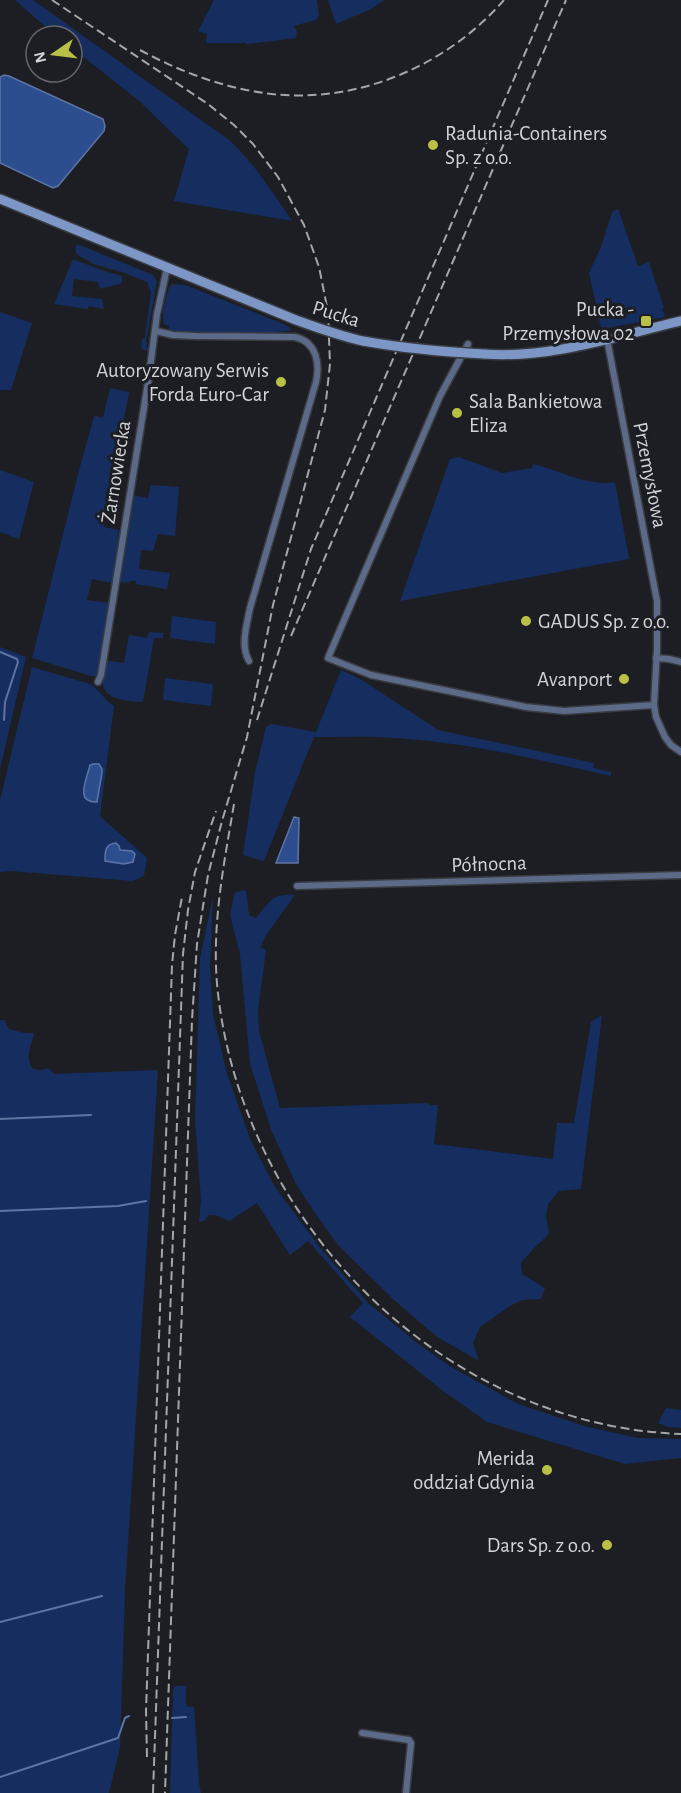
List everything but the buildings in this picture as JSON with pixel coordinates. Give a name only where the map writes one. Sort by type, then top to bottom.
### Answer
[{"type":"street","name":"Pucka","points":[[0,199],[296,320],[362,341],[451,352],[502,355],[541,352],[681,321]]},
{"type":"street","name":"Żarnowiecka","points":[[98,682],[156,331],[156,314],[166,268]]},
{"type":"street","name":"Pucka","points":[[156,331],[173,335],[196,336],[288,336],[303,340],[314,352],[317,360],[319,370],[252,597],[245,643],[245,652],[249,661]]},
{"type":"street","name":"Przemysłowa","points":[[607,339],[657,602],[654,705],[660,729],[672,745],[681,752]]},
{"type":"street","points":[[468,344],[424,431],[328,658],[371,675],[526,707],[572,711],[654,705]]},
{"type":"street","points":[[656,658],[681,662]]},
{"type":"street","name":"Północna","points":[[297,886],[681,875]]},
{"type":"street","points":[[362,1733],[409,1740],[411,1743],[406,1793]]},
{"type":"shaded area","points":[[15,0],[33,0],[67,24],[42,24]]},
{"type":"shaded area","points":[[214,0],[317,0],[319,16],[316,20],[294,26],[297,31],[296,38],[247,44],[244,42],[206,43],[207,34],[198,31]]},
{"type":"shaded area","points":[[328,0],[384,0],[371,9],[336,24]]},
{"type":"shaded area","points":[[84,36],[229,140],[271,189],[292,221],[174,201],[189,149],[138,100],[84,57]]},
{"type":"shaded area","points":[[9,76],[103,119],[104,131],[58,186],[53,188],[0,163],[0,77]]},
{"type":"shaded area","points":[[618,209],[638,266],[649,262],[665,317],[601,328],[589,273],[601,247],[612,212]]},
{"type":"shaded area","points":[[77,244],[153,275],[157,281],[146,341],[148,350],[141,347],[142,339],[145,338],[151,292],[147,282],[93,264],[77,255],[75,249]]},
{"type":"shaded area","points":[[73,259],[122,276],[122,283],[100,289],[98,282],[74,279],[72,296],[102,299],[104,309],[54,304]]},
{"type":"shaded area","points":[[172,284],[185,285],[281,323],[289,327],[291,331],[244,334],[169,330],[169,326],[164,324],[163,314],[169,287]]},
{"type":"shaded area","points":[[0,312],[32,323],[11,390],[0,390]]},
{"type":"shaded area","points":[[110,388],[129,392],[104,527],[119,530],[113,583],[92,579],[87,600],[110,603],[100,666],[97,676],[91,676],[32,658],[95,413],[95,416],[103,418]]},
{"type":"shaded area","points":[[459,457],[502,473],[532,468],[533,464],[584,480],[615,482],[629,559],[400,601],[450,459]]},
{"type":"shaded area","points":[[0,470],[34,482],[19,539],[0,532]]},
{"type":"shaded area","points":[[151,485],[179,487],[175,536],[158,534],[153,551],[141,550],[139,569],[170,573],[167,589],[136,584],[136,581],[129,581],[129,583],[117,581],[132,495],[148,498]]},
{"type":"shaded area","points":[[172,616],[216,622],[215,644],[170,638]]},
{"type":"shaded area","points":[[149,632],[163,633],[163,638],[154,638],[143,702],[111,696],[103,686],[105,660],[124,663],[129,635],[147,638]]},
{"type":"shaded area","points":[[0,647],[26,657],[0,769]]},
{"type":"shaded area","points":[[32,667],[90,684],[114,706],[100,816],[147,858],[144,876],[132,881],[0,872],[0,800]]},
{"type":"shaded area","points":[[341,670],[362,680],[438,730],[594,763],[593,768],[611,772],[611,776],[505,753],[424,740],[387,737],[314,737],[264,861],[243,855],[255,772],[266,727],[271,724],[316,732]]},
{"type":"shaded area","points":[[165,678],[213,684],[211,706],[163,700]]},
{"type":"shaded area","points":[[99,764],[102,769],[97,802],[86,799],[84,794],[90,765]]},
{"type":"shaded area","points":[[294,817],[299,818],[298,863],[276,863]]},
{"type":"shaded area","points":[[116,843],[120,850],[132,851],[135,854],[133,862],[124,864],[105,861],[106,849]]},
{"type":"shaded area","points":[[246,890],[249,915],[256,918],[276,897],[295,895],[260,947],[266,950],[258,1010],[259,1031],[280,1108],[428,1103],[438,1105],[434,1144],[553,1159],[557,1123],[574,1123],[591,1022],[602,1015],[581,1189],[559,1191],[548,1204],[546,1216],[549,1234],[521,1263],[522,1274],[545,1288],[541,1299],[522,1300],[480,1327],[473,1343],[479,1361],[436,1336],[394,1300],[338,1245],[296,1184],[272,1132],[250,1064],[240,954],[230,915],[235,892]]},
{"type":"shaded area","points":[[213,896],[210,967],[213,1014],[227,1074],[251,1141],[275,1187],[321,1249],[368,1303],[451,1367],[518,1404],[584,1426],[638,1438],[681,1439],[681,1458],[625,1464],[487,1422],[442,1390],[350,1317],[363,1303],[308,1241],[290,1255],[257,1203],[229,1221],[209,1215],[204,1221],[199,1222],[201,1200],[195,1120],[200,959]]},
{"type":"shaded area","points":[[0,1020],[4,1020],[9,1029],[34,1033],[29,1051],[29,1060],[33,1069],[48,1068],[54,1074],[158,1070],[125,1590],[120,1747],[109,1793],[0,1793]]},
{"type":"shaded area","points":[[666,1408],[681,1410],[681,1428],[667,1427],[658,1423]]},
{"type":"shaded area","points":[[186,1686],[186,1706],[194,1707],[201,1793],[170,1793],[173,1692],[174,1687]]},
{"type":"waterway","points":[[0,652],[17,659],[18,662],[5,702],[4,720]]},
{"type":"waterway","points":[[0,1119],[91,1115]]},
{"type":"waterway","points":[[0,1211],[118,1206],[146,1201]]},
{"type":"waterway","points":[[0,1622],[102,1596]]},
{"type":"waterway","points":[[0,1777],[118,1738],[125,1718],[129,1716]]},
{"type":"waterway","points":[[172,1718],[186,1717]]},
{"type":"railway","points":[[52,0],[208,104],[253,144],[278,177],[304,225],[319,267],[328,312],[330,364],[325,410],[273,605],[247,737],[208,875],[197,944],[192,1020],[165,1793]]},
{"type":"railway","points":[[140,50],[194,75],[237,88],[287,95],[322,94],[356,89],[390,79],[422,65],[452,47],[504,0]]},
{"type":"railway","points":[[257,720],[311,549],[548,0]]},
{"type":"railway","points":[[291,636],[566,0]]},
{"type":"railway","points":[[234,804],[218,916],[217,984],[233,1071],[265,1153],[310,1228],[367,1294],[435,1350],[510,1393],[593,1422],[681,1434]]},
{"type":"railway","points":[[153,1793],[183,954],[195,872],[216,811]]},
{"type":"railway","points":[[147,1757],[146,1711],[172,965],[182,897]]},
{"type":"place","name":"Radunia-Containers Sp. z o.o.","points":[[433,145]]},
{"type":"place","name":"Pucka - Przemysłowa 02","points":[[646,321]]},
{"type":"place","name":"Autoryzowany Serwis Forda Euro-Car","points":[[281,382]]},
{"type":"place","name":"Sala Bankietowa Eliza","points":[[457,413]]},
{"type":"place","name":"GADUS Sp. z o.o.","points":[[526,621]]},
{"type":"place","name":"Avanport","points":[[624,679]]},
{"type":"place","name":"Merida oddział Gdynia","points":[[547,1470]]},
{"type":"place","name":"Dars Sp. z o.o.","points":[[607,1545]]}]
